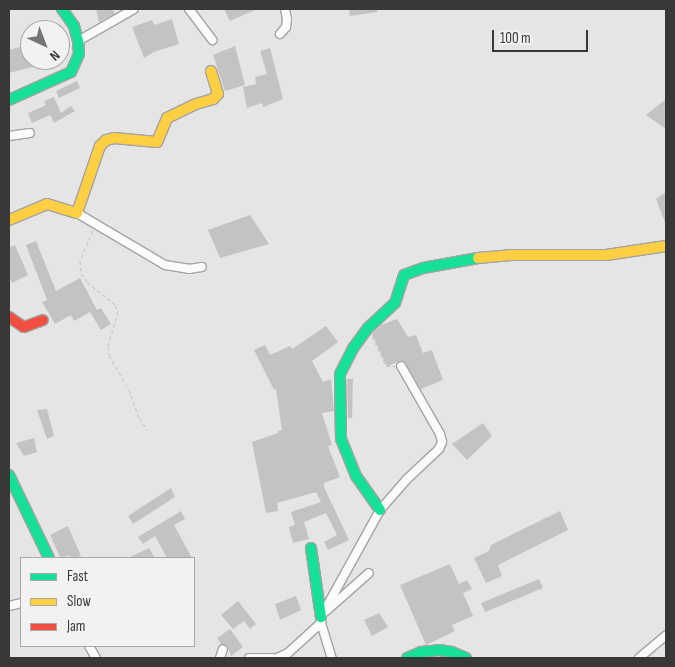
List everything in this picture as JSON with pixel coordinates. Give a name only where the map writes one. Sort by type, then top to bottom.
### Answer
[{"type":"street","points":[[9,100],[71,72],[79,54],[78,41],[74,26],[62,9]]},
{"type":"street","points":[[78,41],[134,9]]},
{"type":"street","points":[[189,9],[212,40]]},
{"type":"street","points":[[280,34],[286,27],[285,9]]},
{"type":"street","points":[[77,213],[100,146],[106,140],[114,138],[156,142],[166,118],[196,104],[213,99],[218,94],[218,88],[211,71]]},
{"type":"street","points":[[9,136],[30,133]]},
{"type":"street","points":[[9,220],[47,204],[77,213],[166,265],[189,269],[202,267]]},
{"type":"street","points":[[380,510],[356,476],[346,454],[340,427],[340,374],[354,346],[368,328],[395,303],[401,279],[404,275],[423,268],[463,260],[492,257],[606,255],[666,246]]},
{"type":"street","points":[[9,317],[24,327],[43,320]]},
{"type":"street","points":[[322,618],[366,540],[380,510],[406,480],[440,449],[442,442],[425,406],[401,366]]},
{"type":"street","points":[[9,476],[49,557]]},
{"type":"street","points":[[311,548],[322,618],[332,658]]},
{"type":"street","points":[[277,658],[288,653],[369,572]]},
{"type":"street","points":[[639,658],[666,635]]},
{"type":"street","points":[[90,647],[96,658]]},
{"type":"street","points":[[220,658],[223,649]]},
{"type":"street","points":[[407,658],[421,652],[438,650],[452,652],[466,658]]},
{"type":"street","points":[[249,658],[272,658]]},
{"type":"path","points":[[95,225],[80,261],[81,273],[87,282],[115,305],[118,311],[108,346],[109,355],[132,396],[139,418],[147,429]]},
{"type":"path","points":[[368,328],[386,366],[401,366]]},
{"type":"building","points":[[96,9],[112,9],[115,14],[99,22]]},
{"type":"building","points":[[224,9],[257,9],[230,21]]},
{"type":"building","points":[[349,9],[377,9],[377,12],[350,16]]},
{"type":"building","points":[[172,19],[179,44],[154,52],[144,58],[132,27],[152,20],[154,25]]},
{"type":"building","points":[[235,46],[245,85],[225,91],[213,55]]},
{"type":"building","points":[[20,47],[21,70],[9,73],[9,50]]},
{"type":"building","points":[[270,48],[283,99],[263,107],[262,103],[247,108],[243,87],[256,84],[255,77],[267,74],[260,51]]},
{"type":"building","points":[[77,81],[80,88],[59,98],[56,91]]},
{"type":"building","points":[[54,97],[61,113],[71,106],[75,111],[54,123],[50,115],[32,123],[28,113],[46,105],[44,101]]},
{"type":"building","points":[[666,99],[666,129],[646,115]]},
{"type":"building","points":[[666,192],[666,225],[656,199]]},
{"type":"building","points":[[250,215],[269,244],[220,258],[208,230]]},
{"type":"building","points":[[36,241],[56,291],[80,278],[97,310],[101,308],[111,324],[101,330],[90,312],[74,321],[71,315],[55,324],[42,302],[47,300],[26,245]]},
{"type":"building","points":[[15,245],[28,275],[12,283],[9,276],[9,247]]},
{"type":"building","points":[[397,319],[408,337],[416,335],[423,353],[432,350],[443,380],[421,389],[404,361],[399,361],[387,367],[372,334],[381,325]]},
{"type":"building","points":[[326,326],[338,342],[312,361],[323,382],[331,379],[334,411],[322,413],[332,445],[328,446],[340,477],[324,483],[324,487],[349,540],[328,550],[324,542],[337,535],[326,513],[304,522],[309,539],[293,543],[289,527],[295,525],[291,512],[321,502],[316,492],[277,503],[278,511],[266,513],[252,442],[282,430],[276,389],[274,390],[254,350],[265,345],[270,355],[290,346],[292,349]]},
{"type":"building","points":[[347,379],[353,379],[352,418],[348,418]]},
{"type":"building","points":[[47,409],[54,436],[47,439],[37,410]]},
{"type":"building","points":[[483,423],[492,436],[467,460],[452,444]]},
{"type":"building","points":[[34,438],[37,452],[24,456],[16,443]]},
{"type":"building","points":[[171,488],[175,497],[133,524],[128,516]]},
{"type":"building","points":[[181,511],[185,519],[174,525],[191,557],[166,557],[155,536],[143,544],[138,537]]},
{"type":"building","points":[[560,511],[568,530],[498,565],[502,576],[486,583],[474,558],[489,551],[491,545]]},
{"type":"building","points":[[68,526],[81,556],[60,557],[50,535]]},
{"type":"building","points":[[149,548],[154,557],[130,557]]},
{"type":"building","points":[[450,564],[459,584],[467,580],[472,589],[463,593],[473,616],[452,625],[455,631],[426,645],[400,585]]},
{"type":"building","points":[[539,579],[543,588],[485,612],[481,603]]},
{"type":"building","points":[[296,596],[301,610],[280,620],[275,604]]},
{"type":"building","points":[[238,601],[256,624],[250,629],[244,621],[233,629],[221,615]]},
{"type":"building","points":[[379,613],[388,627],[372,636],[364,620]]},
{"type":"building","points":[[230,629],[243,647],[231,656],[227,646],[221,644],[217,638]]},
{"type":"traffic: fast","points":[[9,100],[71,72],[79,54],[78,41],[74,26],[62,9]]},
{"type":"traffic: fast","points":[[380,510],[356,476],[341,439],[340,374],[354,347],[368,328],[395,303],[404,275],[423,268],[478,258]]},
{"type":"traffic: fast","points":[[9,475],[49,557]]},
{"type":"traffic: fast","points":[[311,548],[321,617]]},
{"type":"traffic: fast","points":[[407,658],[421,652],[439,650],[452,652],[466,658]]},
{"type":"traffic: slow","points":[[9,220],[47,204],[77,213],[100,146],[106,140],[114,138],[157,142],[167,118],[196,104],[213,99],[218,94],[211,71]]},
{"type":"traffic: slow","points":[[478,258],[511,255],[606,255],[666,246]]},
{"type":"traffic: jam","points":[[9,317],[24,327],[43,320]]}]
